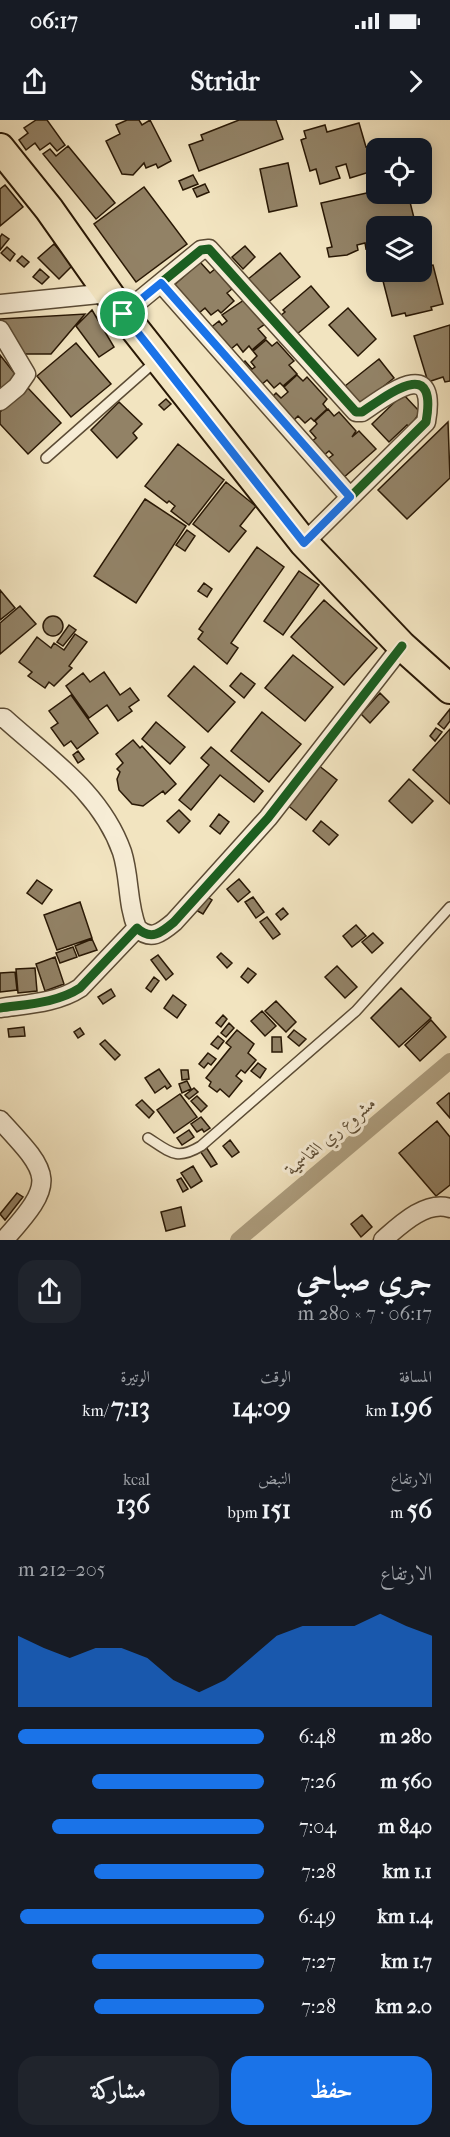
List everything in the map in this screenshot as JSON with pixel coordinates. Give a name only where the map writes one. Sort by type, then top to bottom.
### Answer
[{"type":"main road","points":[[0,148],[49,209],[116,303],[304,543],[402,646],[450,689]]},
{"type":"street","points":[[4,302],[116,303],[161,283],[201,250],[209,249],[356,412],[362,412],[402,385],[422,386],[428,400],[426,422],[304,543]]},
{"type":"street","points":[[161,283],[350,497]]},
{"type":"street","points":[[0,330],[26,374],[17,387],[0,401]]},
{"type":"street","points":[[0,718],[4,718],[66,770],[110,824],[122,852],[129,880],[131,913],[137,928],[149,936],[159,934],[189,908],[268,818],[402,646]]},
{"type":"street","points":[[0,1008],[57,999],[70,994],[80,988],[137,928]]},
{"type":"street","points":[[0,1120],[32,1154],[42,1181],[35,1205],[4,1240]]},
{"type":"street","points":[[383,1240],[423,1210],[450,1208]]},
{"type":"lane","points":[[46,458],[159,358]]},
{"type":"lane","points":[[148,1138],[176,1154],[185,1155],[201,1146],[356,1011],[450,907]]},
{"type":"building","points":[[36,120],[47,120],[65,145],[57,151],[50,143],[40,150],[35,143],[26,150],[19,140],[28,133],[24,128]]},
{"type":"building","points":[[127,120],[139,120],[142,125],[150,120],[171,161],[158,168],[156,164],[146,168],[144,163],[133,175],[122,174],[106,141],[120,134],[116,125]]},
{"type":"building","points":[[239,120],[276,120],[283,139],[199,171],[189,145],[203,140],[201,135]]},
{"type":"building","points":[[359,123],[366,147],[366,173],[350,178],[346,164],[336,167],[340,178],[320,184],[316,169],[310,171],[301,140],[306,138],[304,131],[325,125],[327,132]]},
{"type":"building","points":[[68,146],[115,203],[96,219],[43,154],[50,149],[56,156]]},
{"type":"building","points":[[288,163],[297,206],[269,212],[260,169]]},
{"type":"building","points":[[193,175],[198,184],[183,190],[179,181]]},
{"type":"building","points":[[205,184],[209,192],[197,197],[193,189]]},
{"type":"building","points":[[5,185],[23,207],[0,226],[0,189]]},
{"type":"building","points":[[144,187],[187,244],[136,282],[94,224]]},
{"type":"building","points":[[366,193],[366,204],[410,204],[414,216],[366,216],[366,249],[365,243],[357,245],[358,250],[347,255],[329,257],[327,248],[332,247],[321,203]]},
{"type":"building","points":[[2,234],[9,239],[0,250],[0,237]]},
{"type":"building","points":[[54,244],[73,265],[59,279],[38,258]]},
{"type":"building","points":[[245,246],[255,257],[243,269],[232,257]]},
{"type":"building","points":[[7,247],[15,254],[10,261],[1,253]]},
{"type":"building","points":[[280,253],[300,277],[266,304],[247,280]]},
{"type":"building","points":[[22,256],[29,262],[24,267],[17,261]]},
{"type":"building","points":[[200,262],[210,273],[215,269],[232,289],[227,293],[234,301],[221,313],[218,310],[211,315],[205,308],[199,313],[172,287]]},
{"type":"building","points":[[433,265],[443,304],[431,307],[432,310],[406,316],[405,313],[392,316],[383,282],[432,282]]},
{"type":"building","points":[[40,269],[49,277],[42,284],[33,277]]},
{"type":"building","points":[[311,286],[329,307],[296,335],[280,316],[285,312],[283,310]]},
{"type":"building","points":[[244,300],[265,324],[258,329],[266,338],[252,350],[249,346],[243,352],[237,344],[231,349],[209,329],[219,321],[222,325],[227,321],[222,315]]},
{"type":"building","points":[[348,308],[376,339],[358,356],[329,325]]},
{"type":"building","points":[[92,310],[114,347],[99,357],[76,326]]},
{"type":"building","points":[[85,314],[51,354],[21,354],[0,324],[0,319]]},
{"type":"building","points":[[450,325],[450,381],[445,382],[443,377],[428,382],[414,336]]},
{"type":"building","points":[[266,340],[272,346],[277,342],[294,361],[289,365],[297,374],[283,386],[280,383],[274,388],[267,380],[261,385],[239,366],[245,361],[252,369],[255,367],[251,362],[257,356],[253,351]]},
{"type":"building","points":[[76,343],[111,384],[71,417],[37,376]]},
{"type":"building","points":[[0,355],[19,379],[0,394]]},
{"type":"building","points":[[379,359],[394,378],[360,405],[345,386]]},
{"type":"building","points":[[297,375],[303,381],[307,377],[327,399],[323,404],[327,409],[314,421],[311,418],[305,423],[298,416],[293,421],[270,399],[276,393],[281,398],[288,392],[284,387]]},
{"type":"building","points":[[27,387],[61,423],[28,454],[0,424],[0,412]]},
{"type":"building","points":[[403,394],[420,412],[410,427],[407,425],[389,442],[372,424]]},
{"type":"building","points":[[166,399],[171,404],[164,410],[159,405]]},
{"type":"building","points":[[119,402],[142,424],[133,433],[137,438],[117,458],[91,430]]},
{"type":"building","points":[[328,409],[334,416],[339,412],[356,431],[352,437],[359,431],[376,449],[342,479],[325,461],[333,455],[329,451],[323,456],[311,442],[316,438],[310,431],[317,424],[315,421]]},
{"type":"building","points":[[448,422],[450,478],[407,519],[378,490]]},
{"type":"building","points":[[178,444],[224,480],[189,525],[171,511],[175,506],[169,501],[167,503],[145,486]]},
{"type":"building","points":[[226,482],[256,506],[240,526],[246,531],[229,552],[193,524]]},
{"type":"building","points":[[145,499],[186,526],[136,603],[94,576]]},
{"type":"building","points":[[187,530],[195,536],[185,551],[176,545]]},
{"type":"building","points":[[257,547],[284,567],[231,643],[238,648],[227,664],[198,639],[203,632],[199,629]]},
{"type":"building","points":[[299,571],[319,585],[283,635],[264,621]]},
{"type":"building","points":[[204,583],[212,589],[207,597],[198,591]]},
{"type":"building","points":[[0,590],[15,608],[0,620]]},
{"type":"building","points":[[324,600],[377,648],[344,685],[291,637]]},
{"type":"building","points":[[20,606],[36,624],[0,654],[0,623]]},
{"type":"building","points":[[53,616],[60,619],[63,626],[60,633],[53,636],[46,633],[43,626],[46,619]]},
{"type":"building","points":[[69,625],[76,630],[63,646],[57,642]]},
{"type":"building","points":[[75,634],[87,642],[69,666],[72,668],[54,686],[49,682],[45,688],[28,676],[32,672],[19,662],[37,637],[51,648],[54,643],[64,650]]},
{"type":"building","points":[[293,655],[333,687],[305,721],[265,688]]},
{"type":"building","points":[[194,666],[235,702],[208,732],[168,696]]},
{"type":"building","points":[[104,672],[120,695],[130,688],[139,700],[129,707],[132,711],[118,721],[107,705],[89,718],[66,686],[83,673],[90,682]]},
{"type":"building","points":[[241,673],[255,684],[244,698],[230,686]]},
{"type":"building","points":[[380,693],[389,702],[370,723],[361,714]]},
{"type":"building","points":[[71,695],[98,733],[77,749],[71,741],[64,746],[51,728],[58,723],[49,711]]},
{"type":"building","points":[[450,709],[450,721],[444,729],[438,724]]},
{"type":"building","points":[[262,712],[301,744],[269,782],[231,751]]},
{"type":"building","points":[[156,722],[185,747],[170,764],[142,739]]},
{"type":"building","points":[[436,728],[442,732],[435,741],[430,736]]},
{"type":"building","points":[[450,729],[450,804],[413,770]]},
{"type":"building","points":[[133,740],[140,748],[142,746],[176,784],[165,794],[163,791],[143,806],[132,804],[119,790],[117,779],[120,772],[117,769],[123,763],[116,754]]},
{"type":"building","points":[[211,747],[263,791],[254,802],[220,775],[191,810],[179,800],[209,765],[201,758]]},
{"type":"building","points":[[78,751],[84,759],[78,763],[73,755]]},
{"type":"building","points":[[318,765],[337,780],[306,820],[286,804]]},
{"type":"building","points":[[409,779],[433,801],[412,823],[389,801]]},
{"type":"building","points":[[179,810],[190,821],[179,833],[167,821]]},
{"type":"building","points":[[219,814],[229,822],[220,834],[210,826]]},
{"type":"building","points":[[321,821],[338,835],[329,845],[313,831]]},
{"type":"building","points":[[239,879],[250,892],[238,902],[227,889]]},
{"type":"building","points":[[37,880],[52,890],[42,904],[27,893]]},
{"type":"building","points":[[203,894],[212,900],[203,914],[194,909]]},
{"type":"building","points":[[253,897],[264,912],[256,918],[245,902]]},
{"type":"building","points":[[80,902],[92,938],[57,950],[44,915]]},
{"type":"building","points":[[283,908],[288,914],[281,920],[276,914]]},
{"type":"building","points":[[267,917],[280,934],[273,939],[260,922]]},
{"type":"building","points":[[356,925],[366,936],[352,947],[343,936]]},
{"type":"building","points":[[373,933],[383,943],[372,953],[362,942]]},
{"type":"building","points":[[92,939],[97,950],[79,956],[75,946]]},
{"type":"building","points":[[73,947],[77,957],[60,963],[56,953]]},
{"type":"building","points":[[221,953],[232,963],[227,968],[217,957]]},
{"type":"building","points":[[158,955],[173,974],[166,980],[151,960]]},
{"type":"building","points":[[55,957],[64,984],[45,991],[36,964]]},
{"type":"building","points":[[337,966],[357,987],[345,998],[325,977]]},
{"type":"building","points":[[35,968],[37,991],[18,993],[16,969]]},
{"type":"building","points":[[248,968],[256,974],[248,983],[241,977]]},
{"type":"building","points":[[15,972],[17,990],[0,992],[0,973]]},
{"type":"building","points":[[154,977],[159,981],[151,992],[146,988]]},
{"type":"building","points":[[401,988],[431,1018],[399,1047],[371,1018]]},
{"type":"building","points":[[111,989],[115,996],[103,1004],[98,997]]},
{"type":"building","points":[[173,995],[186,1005],[177,1018],[164,1008]]},
{"type":"building","points":[[276,1001],[296,1022],[286,1032],[265,1011]]},
{"type":"building","points":[[262,1011],[276,1026],[265,1036],[251,1021]]},
{"type":"building","points":[[223,1015],[227,1019],[221,1027],[216,1023]]},
{"type":"building","points":[[431,1020],[446,1037],[420,1061],[405,1045]]},
{"type":"building","points":[[229,1023],[234,1028],[226,1037],[221,1033]]},
{"type":"building","points":[[24,1027],[25,1036],[9,1037],[8,1029]]},
{"type":"building","points":[[80,1028],[84,1034],[78,1038],[74,1032]]},
{"type":"building","points":[[237,1030],[254,1044],[248,1053],[256,1060],[245,1073],[241,1070],[236,1076],[242,1081],[229,1097],[220,1089],[217,1092],[209,1086],[211,1082],[206,1078],[231,1047],[226,1043]]},
{"type":"building","points":[[294,1030],[306,1039],[299,1046],[288,1037]]},
{"type":"building","points":[[218,1036],[224,1041],[218,1049],[211,1044]]},
{"type":"building","points":[[272,1037],[281,1037],[282,1052],[272,1052]]},
{"type":"building","points":[[105,1040],[120,1055],[115,1060],[100,1044]]},
{"type":"building","points":[[208,1053],[216,1059],[204,1068],[199,1064]]},
{"type":"building","points":[[258,1063],[266,1069],[260,1078],[251,1071]]},
{"type":"building","points":[[159,1069],[171,1086],[167,1089],[165,1086],[155,1093],[145,1078]]},
{"type":"building","points":[[181,1070],[188,1070],[189,1079],[182,1080]]},
{"type":"building","points":[[187,1081],[191,1089],[182,1093],[179,1084]]},
{"type":"building","points":[[194,1088],[198,1092],[189,1099],[185,1095]]},
{"type":"building","points":[[180,1094],[197,1117],[174,1133],[157,1110]]},
{"type":"building","points":[[450,1094],[450,1118],[437,1103]]},
{"type":"building","points":[[197,1096],[207,1106],[201,1112],[191,1101]]},
{"type":"building","points":[[142,1100],[154,1112],[149,1118],[136,1105]]},
{"type":"building","points":[[201,1117],[210,1128],[204,1132],[202,1129],[197,1132],[191,1124]]},
{"type":"building","points":[[437,1121],[450,1137],[450,1185],[436,1196],[399,1153]]},
{"type":"building","points":[[189,1130],[194,1137],[182,1145],[177,1138]]},
{"type":"building","points":[[230,1140],[239,1152],[232,1157],[223,1146]]},
{"type":"building","points":[[206,1147],[217,1164],[211,1167],[200,1151]]},
{"type":"building","points":[[193,1166],[202,1181],[191,1188],[181,1173]]},
{"type":"building","points":[[181,1178],[188,1189],[183,1192],[177,1180]]},
{"type":"building","points":[[17,1193],[23,1197],[5,1220],[0,1214]]},
{"type":"building","points":[[181,1207],[185,1226],[166,1231],[161,1212]]},
{"type":"building","points":[[362,1215],[372,1227],[361,1237],[351,1224]]},
{"type":"waterway","name":"مشروع ري القاسمية","points":[[238,1240],[450,1061]]},
{"type":"cycle path","points":[[123,314],[201,250],[209,249],[356,412],[362,412],[409,385],[418,385],[425,390],[428,402],[426,422],[304,543]]},
{"type":"cycle path","points":[[0,1008],[42,1002],[71,993],[80,988],[137,928],[151,935],[174,922],[268,818],[402,646]]},
{"type":"route","points":[[161,283],[350,497],[304,543],[259,487],[123,314],[161,283]]}]
